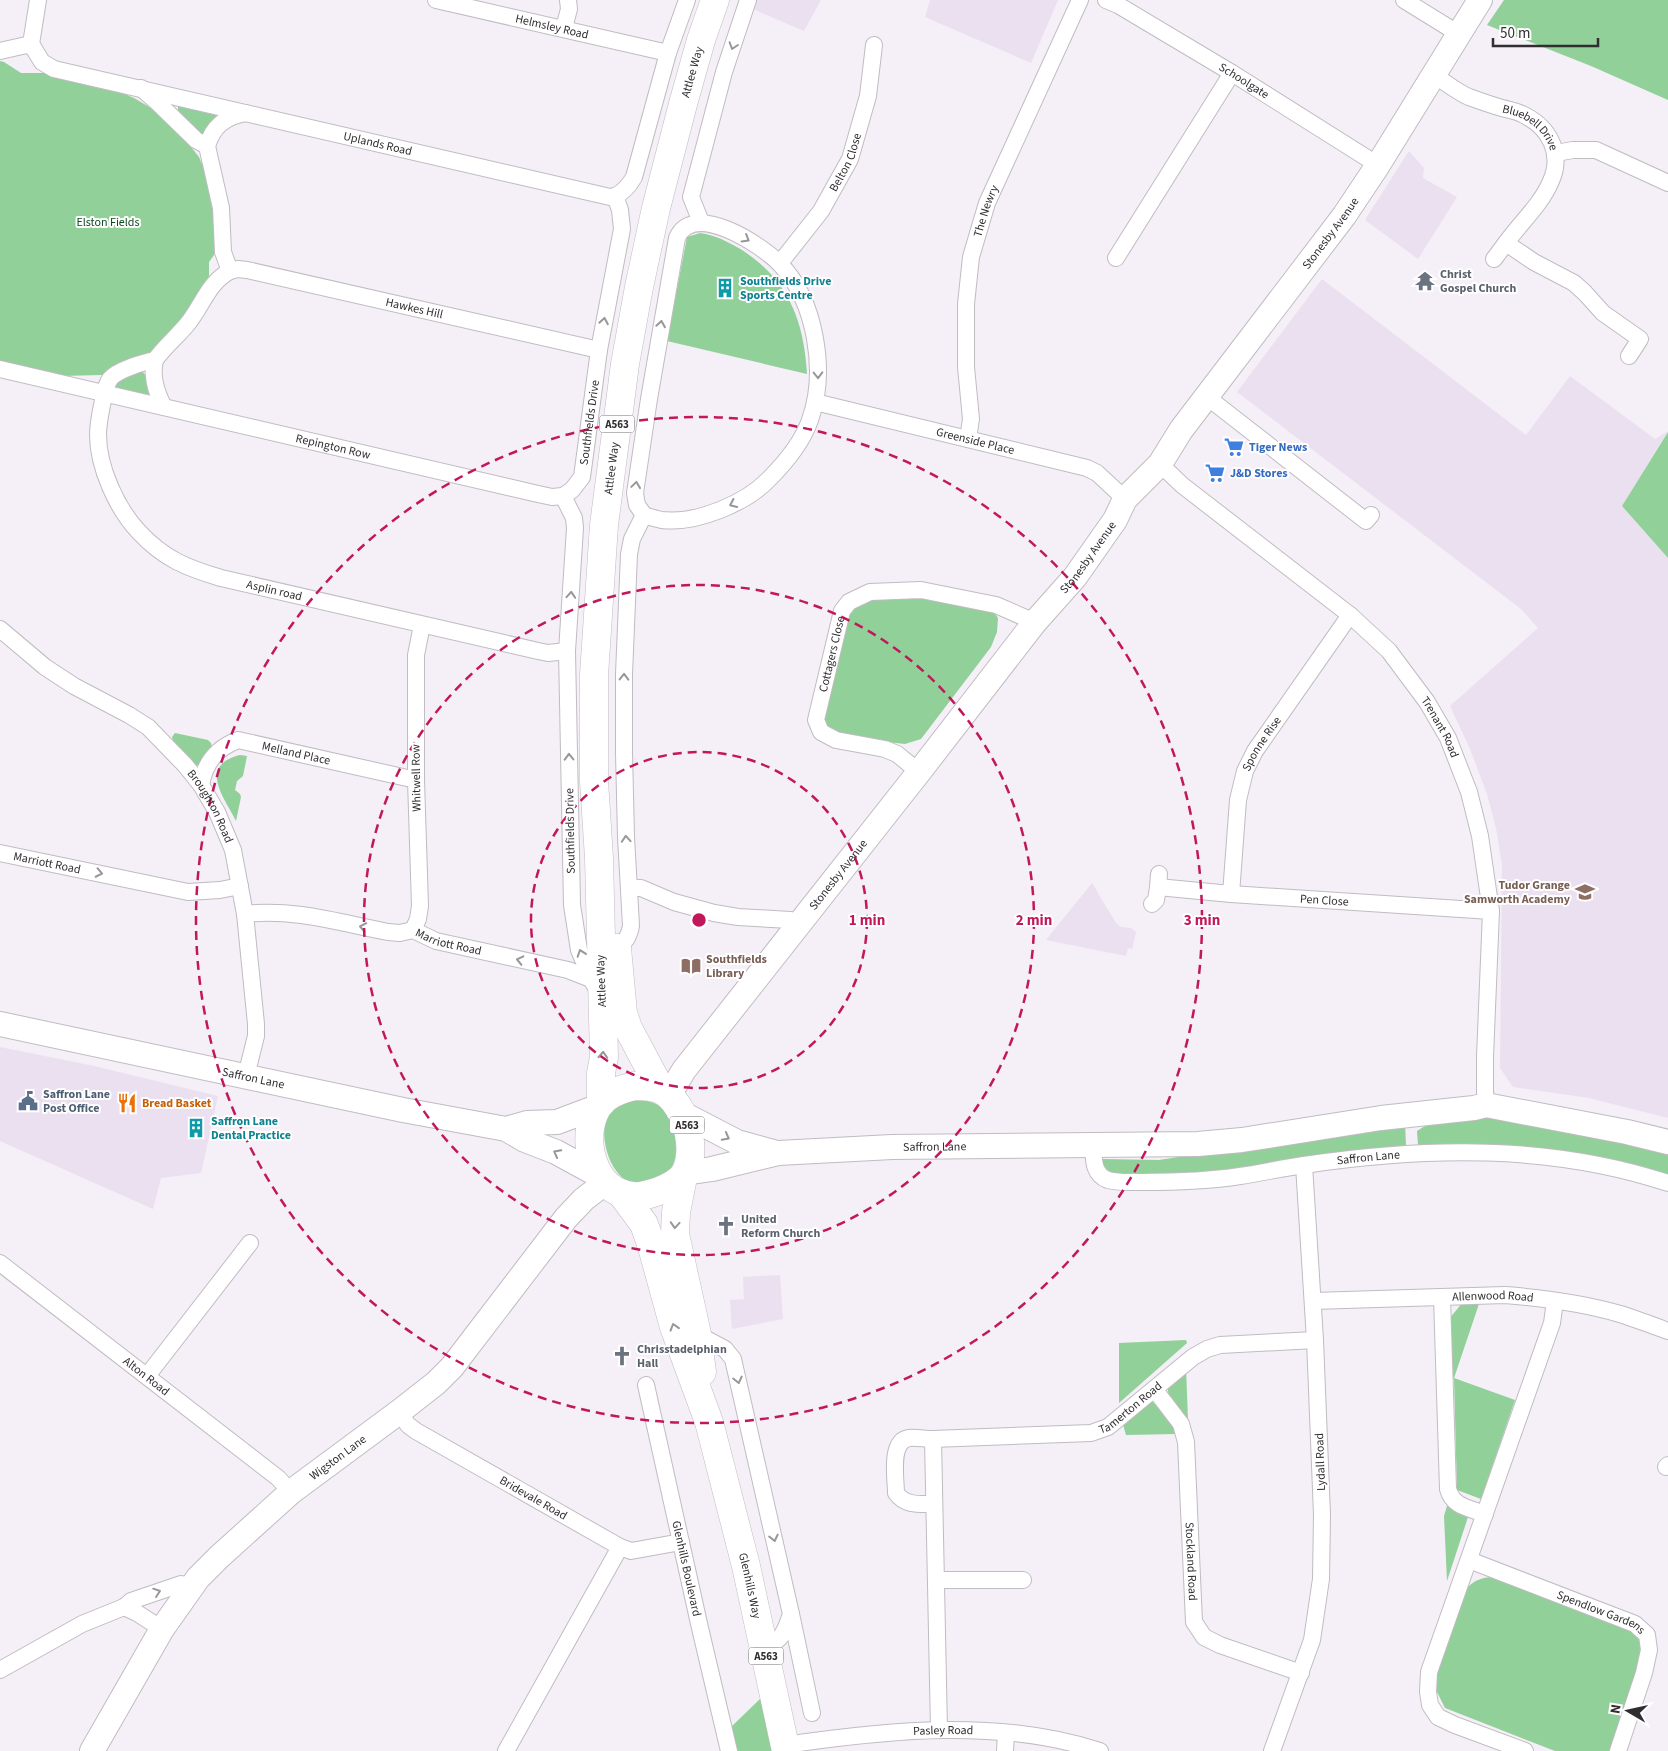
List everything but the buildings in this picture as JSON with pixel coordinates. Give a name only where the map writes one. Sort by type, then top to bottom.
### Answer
[{"type":"highway","name":"Attlee Way","points":[[599,1105],[604,1057],[596,988],[599,858],[594,781],[594,675],[604,525],[625,364],[656,208],[695,60],[715,0]]},
{"type":"highway","name":"Attlee Way","points":[[599,858],[617,948],[623,1013],[632,1036],[671,1100]]},
{"type":"highway","points":[[599,1105],[611,1094],[636,1086],[648,1086],[671,1100]]},
{"type":"highway","name":"A563","points":[[671,1100],[690,1139],[688,1166],[684,1175]]},
{"type":"highway","name":"A563","points":[[599,1105],[592,1118],[590,1144],[595,1169],[609,1184]]},
{"type":"highway","points":[[609,1184],[632,1196],[651,1194],[674,1183],[684,1175]]},
{"type":"highway","name":"Glenhills Way","points":[[684,1175],[676,1212],[675,1234],[697,1334],[709,1422]]},
{"type":"highway","name":"Glenhills Way","points":[[609,1184],[644,1224],[674,1327],[709,1422],[734,1514],[786,1748]]},
{"type":"main road","name":"Stonesby Avenue","points":[[671,1100],[684,1070],[1035,622],[1075,577],[1115,520],[1125,499],[1160,464],[1181,430],[1344,216],[1378,165],[1480,0]]},
{"type":"main road","name":"Saffron Lane","points":[[0,1024],[404,1110],[506,1129],[525,1140],[556,1152],[609,1184]]},
{"type":"main road","name":"Saffron Lane","points":[[671,1100],[737,1142],[778,1153]]},
{"type":"main road","name":"Saffron Lane","points":[[506,1129],[527,1122],[558,1122],[599,1105]]},
{"type":"main road","name":"Saffron Lane","points":[[684,1175],[778,1153],[892,1147],[1198,1144],[1242,1140],[1381,1118],[1474,1108],[1486,1105],[1627,1132],[1668,1142]]},
{"type":"main road","name":"Wigston Lane","points":[[92,1751],[162,1629],[191,1586],[219,1557],[292,1492],[436,1383],[452,1367],[566,1218],[584,1199],[609,1184]]},
{"type":"street","points":[[38,0],[30,44],[42,62],[54,69],[141,88],[196,140],[207,146]]},
{"type":"street","name":"Helmsley Road","points":[[436,0],[668,53]]},
{"type":"street","points":[[564,28],[569,8],[568,0]]},
{"type":"street","points":[[615,196],[622,193],[629,186],[634,177],[668,53],[687,0]]},
{"type":"street","points":[[701,222],[691,197],[724,72],[748,0]]},
{"type":"street","name":"The Newry","points":[[968,439],[971,419],[966,367],[966,304],[971,257],[987,204],[1080,0]]},
{"type":"street","name":"Schoolgate","points":[[1106,0],[1118,5],[1232,73],[1378,165]]},
{"type":"street","points":[[1404,0],[1459,34]]},
{"type":"street","points":[[0,51],[30,44]]},
{"type":"street","name":"Belton Close","points":[[780,263],[821,211],[850,159],[868,96],[874,45]]},
{"type":"street","points":[[1116,258],[1232,73]]},
{"type":"street","name":"Bluebell Drive","points":[[1434,75],[1466,96],[1523,114],[1538,124],[1550,139],[1556,152],[1556,169],[1551,183],[1535,207],[1518,226],[1494,259]]},
{"type":"street","name":"Uplands Road","points":[[141,88],[615,196]]},
{"type":"street","points":[[164,407],[154,380],[156,360],[163,349],[190,321],[216,280],[230,271],[223,252],[221,208],[207,146],[220,123],[227,118],[246,113]]},
{"type":"street","points":[[1556,152],[1596,150],[1668,183]]},
{"type":"street","name":"Southfields Drive","points":[[596,988],[578,950],[572,905],[567,651],[575,528],[574,518],[564,496],[582,478],[599,350],[622,229],[620,210],[615,196]]},
{"type":"street","points":[[701,222],[718,226],[744,238],[780,263],[794,282],[805,303],[813,328],[817,354],[818,382],[810,421],[792,454],[764,484],[746,498],[728,507],[694,517],[664,520],[644,516],[637,506],[635,493],[675,248],[680,231],[685,227],[701,222]]},
{"type":"street","points":[[1506,243],[1534,262],[1574,283],[1610,318],[1640,339],[1629,356]]},
{"type":"street","name":"Hawkes Hill","points":[[230,271],[238,269],[264,274],[599,350]]},
{"type":"street","points":[[0,369],[105,393],[110,380],[116,374],[147,361],[156,360]]},
{"type":"street","name":"Repington Row","points":[[105,393],[538,494],[552,497],[564,496]]},
{"type":"street","name":"Asplin road","points":[[105,393],[98,435],[111,488],[119,504],[138,532],[171,560],[196,571],[222,578],[538,651],[548,653],[567,651]]},
{"type":"street","points":[[1207,397],[1366,521],[1370,515]]},
{"type":"street","name":"Greenside Place","points":[[815,402],[1087,468],[1097,473],[1125,499]]},
{"type":"street","name":"Trenant Road","points":[[1160,464],[1189,491],[1350,615],[1389,651],[1427,702],[1448,738],[1469,792],[1480,836],[1490,911],[1485,1065],[1486,1105]]},
{"type":"street","points":[[617,948],[624,943],[629,935],[631,926],[624,792],[624,674],[629,554],[632,539],[644,516]]},
{"type":"street","name":"Cottagers Close","points":[[919,772],[897,754],[885,749],[836,740],[821,732],[816,720],[842,611],[849,602],[870,592],[921,590],[996,605],[1035,622]]},
{"type":"street","name":"Sponne Rise","points":[[1231,894],[1238,800],[1245,771],[1255,751],[1350,615]]},
{"type":"street","name":"Whitwell Row","points":[[413,930],[418,919],[420,906],[416,780],[416,654],[422,624]]},
{"type":"street","name":"Broughton Road","points":[[0,629],[45,667],[74,686],[148,727],[185,765],[217,812],[233,850],[245,914],[256,1024],[256,1036],[246,1076]]},
{"type":"street","name":"Melland Place","points":[[201,786],[205,771],[215,754],[224,746],[238,740],[416,780]]},
{"type":"street","name":"Marriott Road","points":[[0,853],[188,892],[220,890],[240,886]]},
{"type":"street","name":"Pen Close","points":[[1152,904],[1156,900],[1158,880],[1231,894],[1490,911]]},
{"type":"street","points":[[630,888],[641,888],[674,902],[714,913],[738,917],[790,920],[798,924]]},
{"type":"street","name":"Marriott Road","points":[[245,914],[264,912],[291,913],[388,932],[400,933],[413,930],[436,941],[568,970],[596,988]]},
{"type":"street","name":"Saffron Lane","points":[[1093,1144],[1094,1166],[1097,1172],[1106,1179],[1115,1181],[1158,1182],[1198,1180],[1238,1176],[1304,1165],[1412,1154],[1472,1152],[1515,1153],[1588,1163],[1636,1172],[1668,1182]]},
{"type":"street","name":"Lydall Road","points":[[1272,1751],[1312,1640],[1322,1579],[1322,1515],[1315,1340],[1304,1165]]},
{"type":"street","points":[[147,1376],[250,1243]]},
{"type":"street","name":"Alton Road","points":[[0,1263],[278,1478],[292,1492]]},
{"type":"street","name":"Allenwood Road","points":[[1313,1301],[1504,1296],[1555,1301],[1619,1314],[1668,1331]]},
{"type":"street","points":[[1442,1297],[1448,1489],[1450,1497],[1455,1502],[1485,1514]]},
{"type":"street","points":[[1525,1751],[1438,1717],[1430,1705],[1428,1692],[1429,1672],[1552,1323],[1555,1301]]},
{"type":"street","points":[[697,1334],[725,1349],[733,1358],[812,1713]]},
{"type":"street","name":"Tamerton Road","points":[[934,1504],[910,1503],[899,1497],[896,1493],[895,1455],[901,1442],[907,1438],[933,1439],[1091,1433],[1108,1427],[1193,1357],[1207,1350],[1220,1345],[1315,1340]]},
{"type":"street","name":"Glenhills Boulevard","points":[[646,1385],[730,1751]]},
{"type":"street","name":"Stockland Road","points":[[1155,1390],[1181,1424],[1186,1442],[1194,1622],[1204,1636],[1220,1646],[1301,1674]]},
{"type":"street","name":"Bridevale Road","points":[[399,1412],[408,1425],[416,1431],[620,1547],[631,1551],[681,1542]]},
{"type":"street","points":[[933,1439],[938,1730]]},
{"type":"street","points":[[506,1751],[620,1547]]},
{"type":"street","name":"Spendlow Gardens","points":[[1469,1560],[1635,1624],[1647,1635],[1649,1650],[1646,1665],[1618,1751]]},
{"type":"street","points":[[936,1580],[1023,1580]]},
{"type":"street","points":[[0,1670],[82,1624],[124,1607],[131,1601],[182,1584],[191,1586]]},
{"type":"street","points":[[124,1607],[137,1612],[162,1629]]},
{"type":"street","points":[[764,1649],[774,1644],[784,1634],[791,1614]]},
{"type":"street","name":"Pasley Road","points":[[786,1748],[820,1746],[904,1732],[975,1730],[1046,1738],[1100,1751]]},
{"type":"street","points":[[1005,1751],[1006,1733]]},
{"type":"shaded area","points":[[756,0],[821,0],[804,31],[753,9]]},
{"type":"shaded area","points":[[930,0],[1058,0],[1031,63],[925,17]]},
{"type":"shaded area","points":[[1409,151],[1424,168],[1423,178],[1457,197],[1418,259],[1365,220]]},
{"type":"shaded area","points":[[1322,279],[1526,435],[1570,376],[1655,439],[1668,431],[1622,506],[1668,558],[1668,1118],[1589,1098],[1513,1087],[1500,1068],[1502,865],[1496,828],[1487,794],[1470,749],[1450,706],[1538,628],[1521,609],[1237,392]]},
{"type":"shaded area","points":[[1092,883],[1116,923],[1121,927],[1131,928],[1136,932],[1132,949],[1128,948],[1126,956],[1046,940]]},
{"type":"shaded area","points":[[0,1047],[94,1066],[218,1096],[201,1173],[161,1178],[153,1209],[0,1141]]},
{"type":"shaded area","points":[[780,1275],[783,1319],[732,1329],[730,1300],[744,1299],[743,1277]]},
{"type":"green space","points":[[1504,0],[1668,0],[1668,100],[1591,66],[1487,25]]},
{"type":"green space","name":"Elston Fields","points":[[0,61],[21,73],[45,73],[113,89],[134,98],[156,111],[176,128],[199,157],[211,186],[216,219],[214,255],[209,262],[209,276],[188,318],[153,351],[131,365],[102,375],[59,376],[0,363]]},
{"type":"green space","points":[[178,105],[217,114],[217,117],[204,135],[202,135],[178,114]]},
{"type":"green space","points":[[700,233],[717,237],[742,250],[771,274],[782,288],[791,303],[802,336],[807,374],[667,341],[687,237]]},
{"type":"green space","points":[[142,371],[146,376],[150,391],[148,396],[117,391],[114,387],[116,380]]},
{"type":"green space","points":[[1668,432],[1668,558],[1622,506]]},
{"type":"green space","points":[[914,595],[993,611],[998,618],[997,632],[991,647],[921,739],[905,744],[835,734],[825,727],[823,717],[847,615],[860,601]]},
{"type":"green space","points":[[175,733],[208,740],[211,743],[212,747],[199,765],[195,765],[174,744],[172,737]]},
{"type":"green space","points":[[240,755],[247,756],[243,776],[237,781],[235,790],[241,797],[236,821],[221,793],[217,775],[220,767],[227,760]]},
{"type":"green space","points":[[631,1099],[653,1103],[667,1112],[674,1128],[676,1139],[675,1161],[667,1173],[660,1178],[638,1183],[627,1181],[613,1167],[604,1136],[609,1114],[618,1106]]},
{"type":"green space","points":[[1495,1116],[1668,1149],[1668,1176],[1527,1148],[1473,1144],[1418,1145],[1417,1131],[1428,1124]]},
{"type":"green space","points":[[1405,1122],[1406,1146],[1358,1150],[1221,1171],[1113,1174],[1101,1165],[1102,1159],[1159,1160]]},
{"type":"green space","points":[[1480,1301],[1454,1378],[1515,1400],[1481,1499],[1457,1490],[1454,1379],[1450,1377],[1449,1319],[1463,1302]]},
{"type":"green space","points":[[1186,1340],[1187,1343],[1119,1403],[1119,1343]]},
{"type":"green space","points":[[1186,1367],[1188,1420],[1184,1420],[1170,1398],[1168,1389],[1172,1380]]},
{"type":"green space","points":[[1152,1402],[1165,1411],[1176,1434],[1126,1435],[1122,1421],[1147,1403]]},
{"type":"green space","points":[[1447,1506],[1462,1511],[1468,1517],[1447,1581],[1444,1516]]},
{"type":"green space","points":[[1490,1577],[1633,1628],[1641,1638],[1643,1655],[1611,1751],[1555,1751],[1445,1708],[1436,1690],[1436,1678],[1456,1614],[1465,1591],[1469,1586],[1474,1582]]},
{"type":"green space","points":[[763,1696],[775,1751],[735,1751],[730,1728]]},
{"type":"place","name":"Christ Gospel Church","points":[[1425,281]]},
{"type":"place","name":"Southfields Drive Sports Centre","points":[[725,288]]},
{"type":"place","name":"Tiger News","points":[[1234,447]]},
{"type":"place","name":"J&D Stores","points":[[1215,473]]},
{"type":"place","name":"Tudor Grange Samworth Academy","points":[[1585,892]]},
{"type":"place","name":"Southfields Library","points":[[691,966]]},
{"type":"place","name":"Saffron Lane Post Office","points":[[28,1101]]},
{"type":"place","name":"Bread Basket","points":[[127,1103]]},
{"type":"place","name":"Saffron Lane Dental Practice","points":[[196,1128]]},
{"type":"place","name":"United Reform Church","points":[[726,1226]]},
{"type":"place","name":"Chrisstadelphian Hall","points":[[622,1356]]}]
